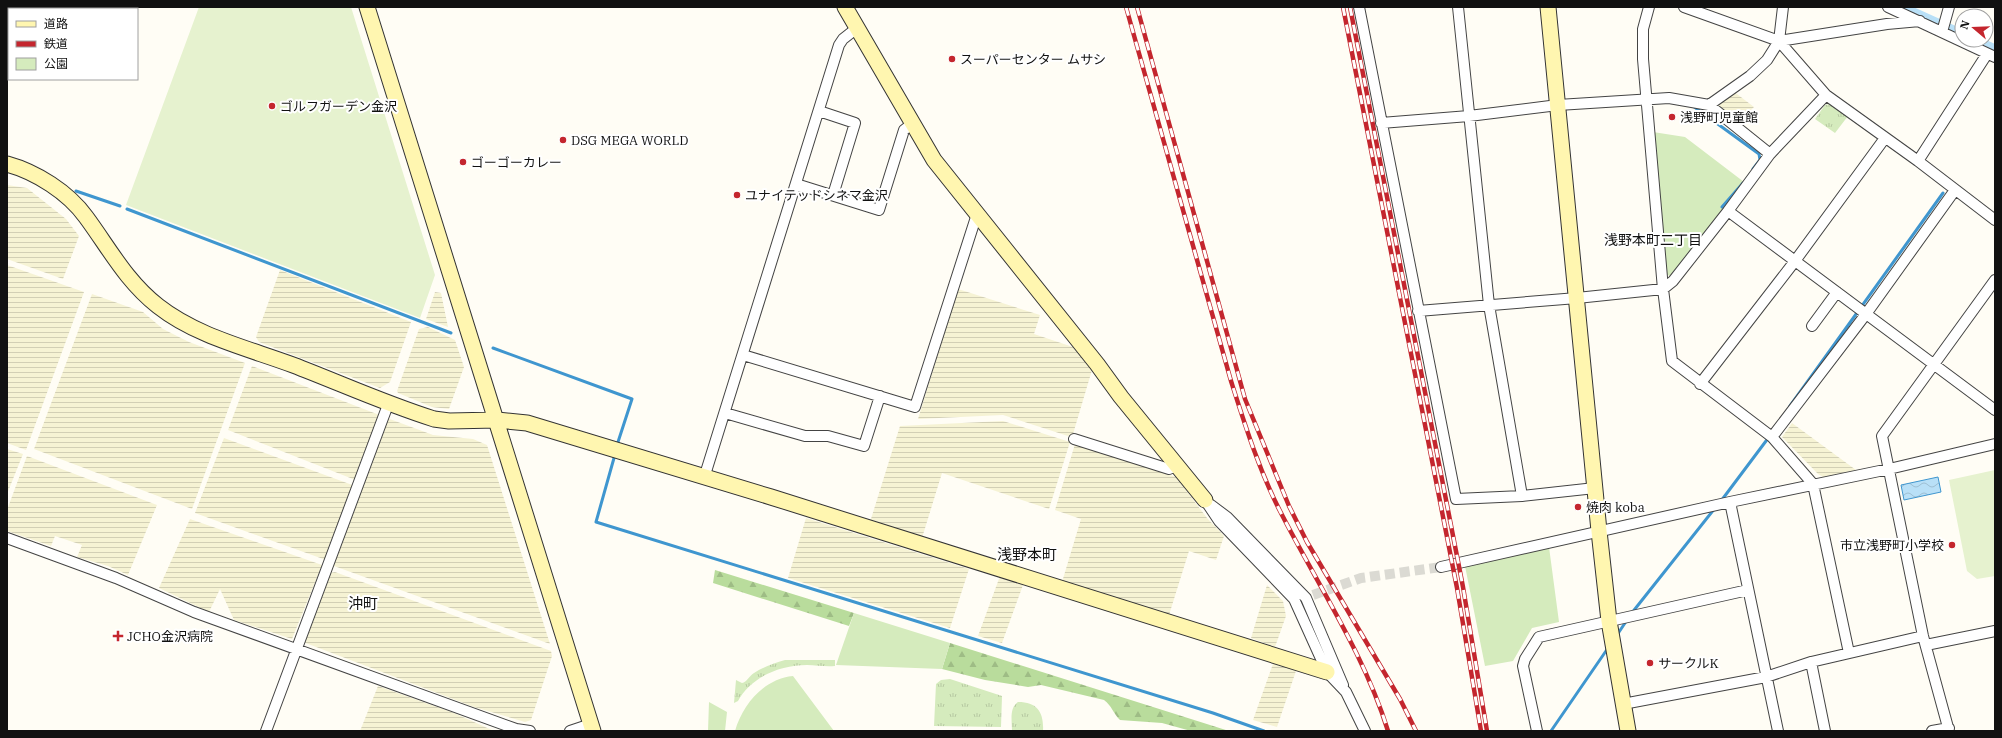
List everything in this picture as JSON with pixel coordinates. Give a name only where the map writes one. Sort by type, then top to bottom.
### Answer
[{"type":"street","points":[[367,7],[592,728],[570,731]]},
{"type":"street","points":[[845,7],[914,123],[934,160],[1205,500],[1219,521],[1294,599],[1327,672],[1346,692]]},
{"type":"street","points":[[1359,7],[1380,123],[1456,499],[1522,496],[1595,488]]},
{"type":"street","points":[[1458,7],[1489,305],[1522,496]]},
{"type":"street","points":[[1548,7],[1599,531],[1609,621],[1628,731]]},
{"type":"street","points":[[1649,7],[1643,29],[1643,59],[1648,99],[1663,289],[1672,361],[1700,384],[1772,437],[1813,484],[1850,653]]},
{"type":"street","points":[[1684,7],[1778,41],[1887,24],[1920,21]]},
{"type":"street","points":[[1708,105],[1756,70],[1767,60],[1778,41],[1783,7]]},
{"type":"street","points":[[1888,7],[1991,55],[1918,161]]},
{"type":"street","points":[[1942,32],[1950,7]]},
{"type":"street","points":[[704,478],[840,45],[843,39],[857,28]]},
{"type":"street","points":[[1778,41],[1826,96],[1918,161],[1995,220]]},
{"type":"street","points":[[1418,311],[1577,298],[1663,289],[1673,281],[1728,211],[1770,154],[1826,96]]},
{"type":"street","points":[[1380,123],[1470,116],[1558,106],[1669,98],[1708,105],[1770,154]]},
{"type":"street","points":[[819,111],[855,123],[833,195]]},
{"type":"street","points":[[796,184],[879,210],[904,130],[914,123]]},
{"type":"street","points":[[1700,384],[1795,261],[1885,138]]},
{"type":"street","points":[[7,164],[48,182],[70,200],[86,216],[123,271],[141,292],[177,318],[214,336],[423,415],[449,421],[497,420],[527,423],[1327,672]]},
{"type":"street","points":[[1772,437],[1866,314],[1955,190]]},
{"type":"street","points":[[1728,211],[1995,410]]},
{"type":"street","points":[[743,355],[915,407],[977,214]]},
{"type":"street","points":[[1932,731],[1949,729],[1925,641],[1882,436],[1995,280]]},
{"type":"street","points":[[1812,326],[1837,292]]},
{"type":"street","points":[[725,413],[805,436],[828,436],[864,446],[880,396]]},
{"type":"street","points":[[266,731],[298,649],[389,402]]},
{"type":"street","points":[[1074,439],[1169,469],[1177,466]]},
{"type":"street","points":[[1441,567],[1730,502],[1888,469],[1995,444]]},
{"type":"street","points":[[1205,500],[1227,517],[1310,597],[1346,692],[1365,731]]},
{"type":"street","points":[[1730,502],[1778,731]]},
{"type":"street","points":[[7,538],[116,578],[194,612],[516,729],[530,731]]},
{"type":"street","points":[[1538,731],[1523,666],[1525,659],[1540,637],[1748,590]]},
{"type":"street","points":[[1623,704],[1766,677],[1810,662],[1850,653],[1995,631]]},
{"type":"street","points":[[1810,662],[1825,731]]},
{"type":"shaded area","points":[[1733,91],[1754,107],[1737,123],[1718,108],[1717,102]]},
{"type":"shaded area","points":[[7,185],[27,188],[66,219],[79,236],[63,279],[7,259]]},
{"type":"shaded area","points":[[7,265],[84,292],[26,450],[7,443]]},
{"type":"shaded area","points":[[280,270],[411,322],[390,382],[380,388],[259,342],[256,337]]},
{"type":"shaded area","points":[[958,289],[1040,315],[1034,334],[1073,347],[1092,370],[1073,434],[1068,436],[1003,415],[918,419]]},
{"type":"shaded area","points":[[435,292],[441,293],[448,327],[426,319]]},
{"type":"shaded area","points":[[92,294],[143,312],[163,329],[189,342],[245,363],[192,509],[34,449]]},
{"type":"shaded area","points":[[428,327],[455,340],[464,367],[449,409],[432,407],[398,393],[397,391],[419,329]]},
{"type":"shaded area","points":[[252,366],[382,416],[358,481],[228,430]]},
{"type":"shaded area","points":[[387,418],[433,435],[473,439],[487,445],[550,644],[334,566],[332,562]]},
{"type":"shaded area","points":[[1003,421],[1070,442],[1049,509],[942,473],[922,538],[870,522],[900,426]]},
{"type":"shaded area","points":[[1792,423],[1856,470],[1823,477],[1818,474],[1782,437]]},
{"type":"shaded area","points":[[224,438],[355,486],[326,560],[195,513]]},
{"type":"shaded area","points":[[1075,444],[1176,477],[1207,518],[1224,536],[1216,560],[1189,551],[1169,615],[1062,582],[1081,519],[1055,510]]},
{"type":"shaded area","points":[[7,449],[23,454],[7,494]]},
{"type":"shaded area","points":[[27,456],[157,505],[128,575],[108,566],[77,557],[82,545],[55,536],[51,546],[7,531],[7,510]]},
{"type":"shaded area","points":[[806,518],[969,569],[950,628],[788,578]]},
{"type":"shaded area","points":[[190,519],[322,565],[292,639],[234,620],[220,589],[209,612],[159,588]]},
{"type":"shaded area","points":[[335,572],[551,651],[552,656],[531,720],[525,722],[474,707],[303,642],[330,573]]},
{"type":"shaded area","points":[[1000,576],[1023,585],[1002,643],[978,636]]},
{"type":"shaded area","points":[[1267,585],[1283,601],[1286,616],[1275,647],[1251,638]]},
{"type":"shaded area","points":[[1274,661],[1297,668],[1277,727],[1253,720]]},
{"type":"shaded area","points":[[378,686],[454,713],[494,731],[360,731]]},
{"type":"green space","name":"ゴルフガーデン金沢","points":[[199,7],[351,7],[435,275],[420,318],[126,205]]},
{"type":"green space","points":[[1830,104],[1848,116],[1835,133],[1815,119],[1825,105]]},
{"type":"green space","points":[[1653,132],[1685,137],[1744,182],[1670,276],[1666,274]]},
{"type":"green space","points":[[1995,470],[1995,576],[1977,579],[1967,571],[1949,480]]},
{"type":"green space","points":[[1549,547],[1559,622],[1532,628],[1513,661],[1485,666],[1465,566]]},
{"type":"green space","points":[[715,570],[854,613],[849,626],[713,583]]},
{"type":"green space","points":[[854,613],[950,643],[942,669],[836,665]]},
{"type":"green space","points":[[950,643],[1229,731],[1191,731],[1162,723],[1120,720],[1104,700],[1041,685],[1028,687],[985,680],[942,669]]},
{"type":"green space","points":[[785,660],[835,660],[835,666],[807,665],[787,667],[777,670],[758,679],[750,685],[738,701],[734,703],[736,680],[742,683],[752,674],[761,669]]},
{"type":"green space","points":[[793,676],[834,731],[735,731],[743,711],[756,694],[773,682]]},
{"type":"green space","points":[[950,679],[1002,696],[1001,727],[934,726],[936,684],[941,680]]},
{"type":"green space","points":[[709,702],[727,712],[725,731],[708,731]]},
{"type":"green space","points":[[1018,702],[1035,706],[1041,714],[1043,731],[1012,731],[1012,711]]},
{"type":"water","points":[[1938,477],[1941,492],[1904,500],[1901,485]]},
{"type":"waterway","points":[[1900,7],[1940,25]]},
{"type":"waterway","points":[[1949,29],[1954,31]]},
{"type":"waterway","points":[[1991,48],[1995,50]]},
{"type":"waterway","points":[[1693,106],[1759,154],[1760,160],[1753,169]]},
{"type":"waterway","points":[[1722,207],[1743,183]]},
{"type":"waterway","points":[[76,191],[120,206]]},
{"type":"waterway","points":[[1790,406],[1943,193]]},
{"type":"waterway","points":[[127,209],[451,333]]},
{"type":"waterway","points":[[493,348],[632,399],[618,442]]},
{"type":"waterway","points":[[1721,501],[1769,437]]},
{"type":"waterway","points":[[614,458],[596,522],[1213,713],[1264,731]]},
{"type":"waterway","points":[[1631,614],[1715,508]]},
{"type":"waterway","points":[[1617,635],[1627,620]]},
{"type":"waterway","points":[[1551,731],[1608,648]]},
{"type":"tunnel","points":[[1313,595],[1361,578],[1441,567]]},
{"type":"railway","points":[[1126,7],[1231,381],[1253,447],[1265,480],[1280,511],[1353,646],[1378,702],[1388,731]]},
{"type":"railway","points":[[1137,7],[1245,399],[1289,506],[1307,542],[1400,699],[1416,731]]},
{"type":"railway","points":[[1343,7],[1457,588],[1481,731]]},
{"type":"railway","points":[[1350,7],[1463,587],[1487,731]]},
{"type":"place","name":"スーパーセンター ムサシ","points":[[952,59]]},
{"type":"place","name":"ゴルフガーデン金沢","points":[[272,106]]},
{"type":"place","name":"浅野町児童館","points":[[1672,117]]},
{"type":"place","name":"DSG MEGA WORLD","points":[[563,140]]},
{"type":"place","name":"ゴーゴーカレー","points":[[463,162]]},
{"type":"place","name":"ユナイテッドシネマ金沢","points":[[737,195]]},
{"type":"place","name":"焼肉 koba","points":[[1578,507]]},
{"type":"place","name":"市立浅野町小学校","points":[[1952,545]]},
{"type":"place","name":"JCHO金沢病院","points":[[118,636]]},
{"type":"place","name":"サークルK","points":[[1650,663]]},
{"type":"district","name":"浅野本町二丁目","points":[[1653,240]]},
{"type":"district","name":"浅野本町","points":[[1027,555]]},
{"type":"district","name":"沖町","points":[[363,604]]}]
